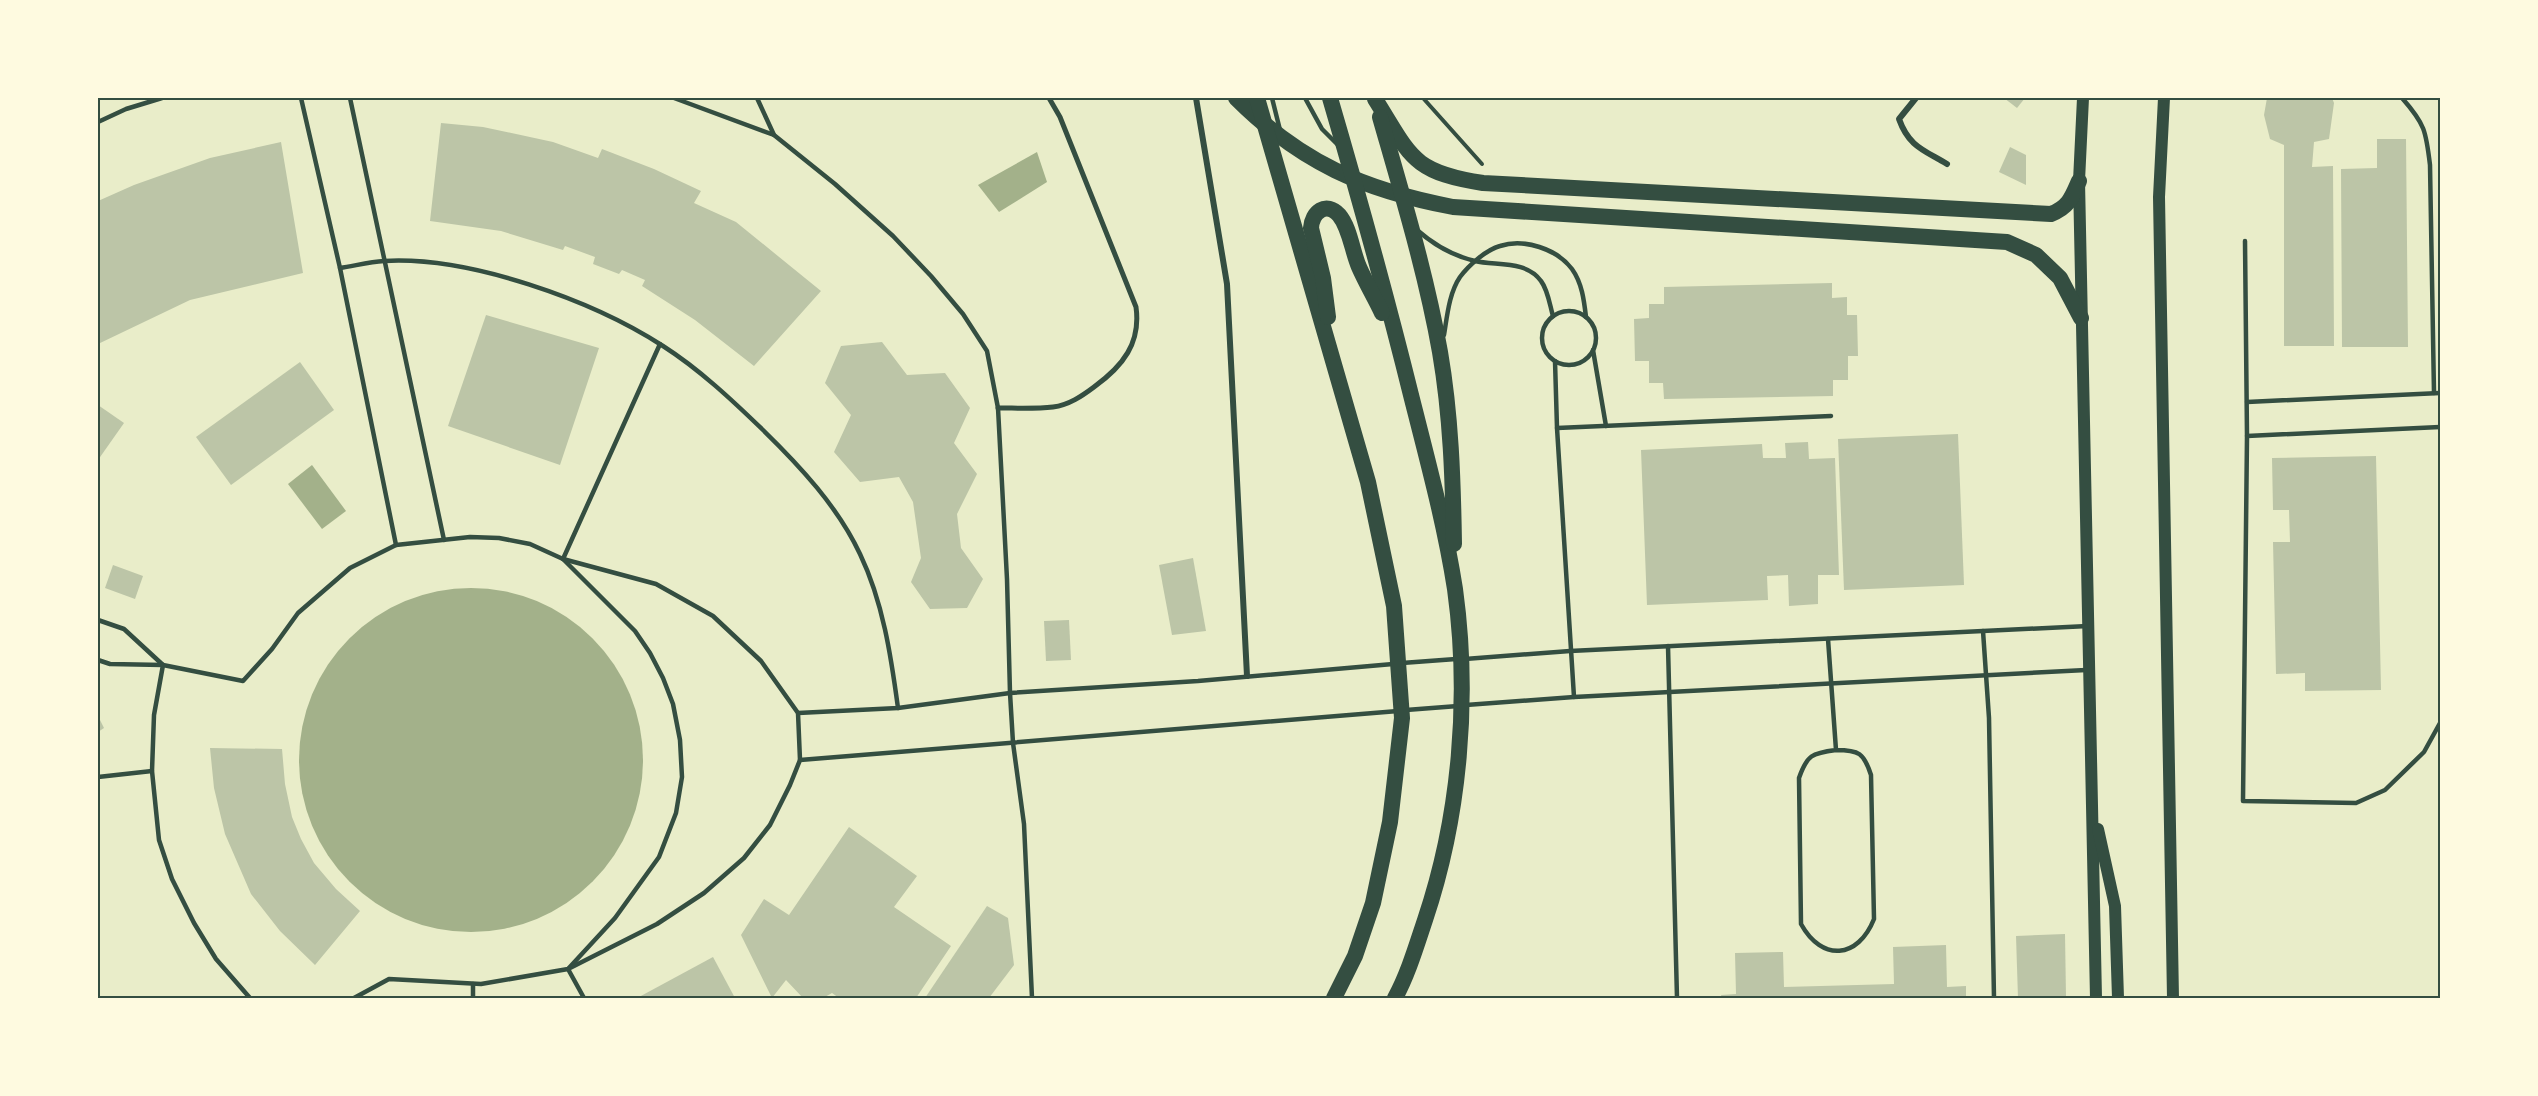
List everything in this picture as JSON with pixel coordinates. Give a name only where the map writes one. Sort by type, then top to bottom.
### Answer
[{"type":"highway","points":[[1236,98],[1289,143],[1341,175],[1392,194],[1436,204],[1478,210],[2007,242],[2036,255],[2060,278],[2081,318]]},
{"type":"highway","points":[[1257,98],[1368,482],[1394,606],[1402,718],[1390,822],[1374,903],[1355,956],[1334,999]]},
{"type":"highway","points":[[1330,98],[1399,346],[1433,482],[1455,590]]},
{"type":"highway","points":[[1375,98],[1412,157],[1425,168],[1458,179],[1500,185],[2051,214],[2064,209],[2072,198],[2079,181]]},
{"type":"highway","points":[[1375,98],[1410,224],[1440,352],[1452,457],[1455,590],[1462,681],[1457,773],[1440,878],[1406,978],[1395,999]]},
{"type":"highway","points":[[1335,373],[1323,278],[1311,228],[1312,219],[1317,211],[1326,208],[1332,210],[1343,222],[1359,267],[1399,346]]},
{"type":"main road","points":[[2083,98],[2079,181],[2096,999]]},
{"type":"main road","points":[[2164,98],[2159,197],[2173,999]]},
{"type":"main road","points":[[2092,801],[2115,906],[2118,999]]},
{"type":"street","points":[[998,408],[1053,407],[1083,395],[1110,376],[1121,365],[1137,332],[1136,307],[1060,117],[1049,98]]},
{"type":"street","points":[[1196,98],[1227,284],[1247,676]]},
{"type":"street","points":[[1917,98],[1899,119],[1904,133],[1910,142],[1947,164]]},
{"type":"lane","points":[[98,122],[126,109],[162,98]]},
{"type":"lane","points":[[301,98],[340,268],[396,545]]},
{"type":"lane","points":[[350,98],[444,540]]},
{"type":"lane","points":[[674,98],[774,135],[836,184],[931,276],[963,314],[987,351],[998,408],[1010,693],[1013,743],[1024,824],[1032,999]]},
{"type":"lane","points":[[757,98],[774,135]]},
{"type":"lane","points":[[1272,98],[1283,151]]},
{"type":"lane","points":[[1305,98],[1322,129],[1346,153]]},
{"type":"lane","points":[[2402,98],[2419,117],[2426,132],[2430,165],[2434,393]]},
{"type":"lane","points":[[1279,177],[1282,160]]},
{"type":"lane","points":[[1410,224],[1430,241],[1475,261],[1512,265],[1529,271],[1541,280],[1553,316]]},
{"type":"lane","points":[[2245,241],[2247,436],[2243,801],[2356,803],[2385,790],[2424,752],[2440,723]]},
{"type":"lane","points":[[1440,352],[1449,306],[1459,278],[1475,261],[1499,246],[1515,244],[1543,248],[1557,255],[1573,271],[1582,291],[1586,317],[1595,332],[1593,350],[1606,426]]},
{"type":"lane","points":[[340,268],[385,261],[418,262],[461,268],[522,282],[585,305],[660,344],[706,378],[738,406],[806,475],[832,508],[860,554],[877,599],[891,662],[898,708]]},
{"type":"lane","points":[[1586,317],[1570,311],[1553,316],[1543,331],[1542,340],[1544,348],[1555,361],[1572,365],[1581,362],[1593,350]]},
{"type":"lane","points":[[563,559],[660,344]]},
{"type":"lane","points":[[1555,361],[1574,697]]},
{"type":"lane","points":[[2247,402],[2440,393]]},
{"type":"lane","points":[[1557,428],[1831,416]]},
{"type":"lane","points":[[2247,436],[2440,427]]},
{"type":"lane","points":[[98,660],[110,664],[163,664],[243,681],[272,649],[298,613],[324,588],[350,568],[396,545],[470,537],[499,538],[530,544],[563,559],[656,584],[713,616],[761,661],[798,713],[800,760],[770,825],[744,858],[704,893],[657,924],[568,969],[520,979],[473,984],[389,978],[354,999]]},
{"type":"lane","points":[[563,559],[635,632],[650,652],[673,704],[680,740],[682,777],[676,813],[659,857],[615,918],[568,969]]},
{"type":"lane","points":[[98,620],[124,629],[163,664]]},
{"type":"lane","points":[[798,713],[898,708],[1010,693],[1198,681],[1570,651],[2089,626]]},
{"type":"lane","points":[[1983,631],[1989,718],[1994,999]]},
{"type":"lane","points":[[1828,639],[1836,750]]},
{"type":"lane","points":[[1668,646],[1677,999]]},
{"type":"lane","points":[[163,664],[154,715],[153,771],[159,840],[172,879],[194,923],[216,959],[250,999]]},
{"type":"lane","points":[[800,760],[1574,697],[2090,669]]},
{"type":"lane","points":[[1836,750],[1854,750],[1866,760],[1871,775],[1874,907],[1874,919],[1868,935],[1857,946],[1839,950],[1824,948],[1816,943],[1809,938],[1802,924],[1799,790],[1799,778],[1804,762],[1815,753],[1836,750]]},
{"type":"lane","points":[[98,777],[153,771]]},
{"type":"lane","points":[[568,969],[584,999]]},
{"type":"lane","points":[[473,984],[473,999]]},
{"type":"path","points":[[1423,98],[1500,185]]},
{"type":"shaded area","points":[[1037,152],[1047,182],[999,212],[978,185]]},
{"type":"shaded area","points":[[312,465],[346,511],[322,529],[288,484]]},
{"type":"shaded area","points":[[454,588],[488,588],[521,595],[552,608],[593,638],[614,664],[630,694],[640,726],[643,760],[640,794],[630,826],[614,856],[593,882],[552,912],[521,925],[488,932],[454,932],[421,925],[390,912],[362,893],[338,869],[319,841],[306,810],[299,777],[299,743],[306,710],[319,679],[338,651],[362,627],[390,608],[421,595]]},
{"type":"building","points":[[2004,98],[2025,98],[2017,108]]},
{"type":"building","points":[[2267,98],[2332,98],[2334,103],[2329,139],[2314,142],[2312,167],[2333,166],[2334,346],[2284,346],[2284,145],[2270,139],[2264,115]]},
{"type":"building","points":[[441,123],[483,127],[553,142],[598,158],[602,149],[654,169],[701,191],[694,203],[736,222],[821,291],[754,366],[695,320],[642,286],[645,280],[622,270],[619,274],[593,264],[595,257],[565,246],[563,250],[501,231],[430,221]]},
{"type":"building","points":[[2377,139],[2406,139],[2408,347],[2342,347],[2341,169],[2377,168]]},
{"type":"building","points":[[281,142],[303,273],[190,300],[98,344],[98,201],[134,185],[210,158]]},
{"type":"building","points":[[2010,147],[2026,155],[2026,185],[1999,172]]},
{"type":"building","points":[[1832,283],[1832,298],[1847,297],[1847,315],[1857,315],[1858,356],[1848,356],[1848,380],[1833,380],[1833,396],[1664,399],[1663,383],[1649,383],[1649,361],[1635,361],[1634,319],[1649,318],[1649,304],[1664,304],[1664,287]]},
{"type":"building","points":[[486,315],[599,348],[560,465],[448,426]]},
{"type":"building","points":[[882,342],[907,375],[945,373],[970,408],[954,443],[977,474],[957,514],[961,548],[983,579],[967,608],[930,609],[911,582],[921,558],[913,502],[899,477],[860,482],[834,452],[851,415],[825,383],[841,346]]},
{"type":"building","points":[[300,362],[334,410],[231,485],[196,437]]},
{"type":"building","points":[[98,405],[124,423],[98,460]]},
{"type":"building","points":[[1958,434],[1964,585],[1844,590],[1838,439]]},
{"type":"building","points":[[1808,442],[1809,459],[1835,458],[1839,575],[1818,575],[1818,604],[1789,606],[1788,575],[1767,576],[1768,600],[1647,605],[1641,450],[1762,444],[1763,458],[1786,458],[1785,443]]},
{"type":"building","points":[[2376,456],[2381,690],[2305,691],[2305,673],[2276,674],[2273,542],[2290,542],[2289,510],[2273,510],[2272,458]]},
{"type":"building","points":[[1193,558],[1206,631],[1172,635],[1159,565]]},
{"type":"building","points":[[113,565],[143,576],[135,599],[105,588]]},
{"type":"building","points":[[1069,620],[1071,660],[1046,661],[1044,621]]},
{"type":"building","points":[[98,716],[104,728],[98,732]]},
{"type":"building","points":[[210,748],[282,749],[285,784],[292,817],[301,839],[314,863],[336,889],[360,911],[315,965],[280,931],[251,894],[225,834],[214,788]]},
{"type":"building","points":[[849,827],[917,876],[894,907],[951,946],[916,998],[839,998],[832,993],[823,998],[803,998],[786,980],[772,998],[741,935],[764,899],[789,915]]},
{"type":"building","points":[[987,906],[1008,918],[1014,965],[989,998],[925,998]]},
{"type":"building","points":[[2065,934],[2066,998],[2018,998],[2016,936]]},
{"type":"building","points":[[1946,945],[1947,987],[1966,986],[1966,998],[1722,998],[1721,995],[1736,994],[1735,953],[1783,952],[1784,987],[1894,984],[1893,947]]},
{"type":"building","points":[[713,957],[735,998],[639,997]]}]
